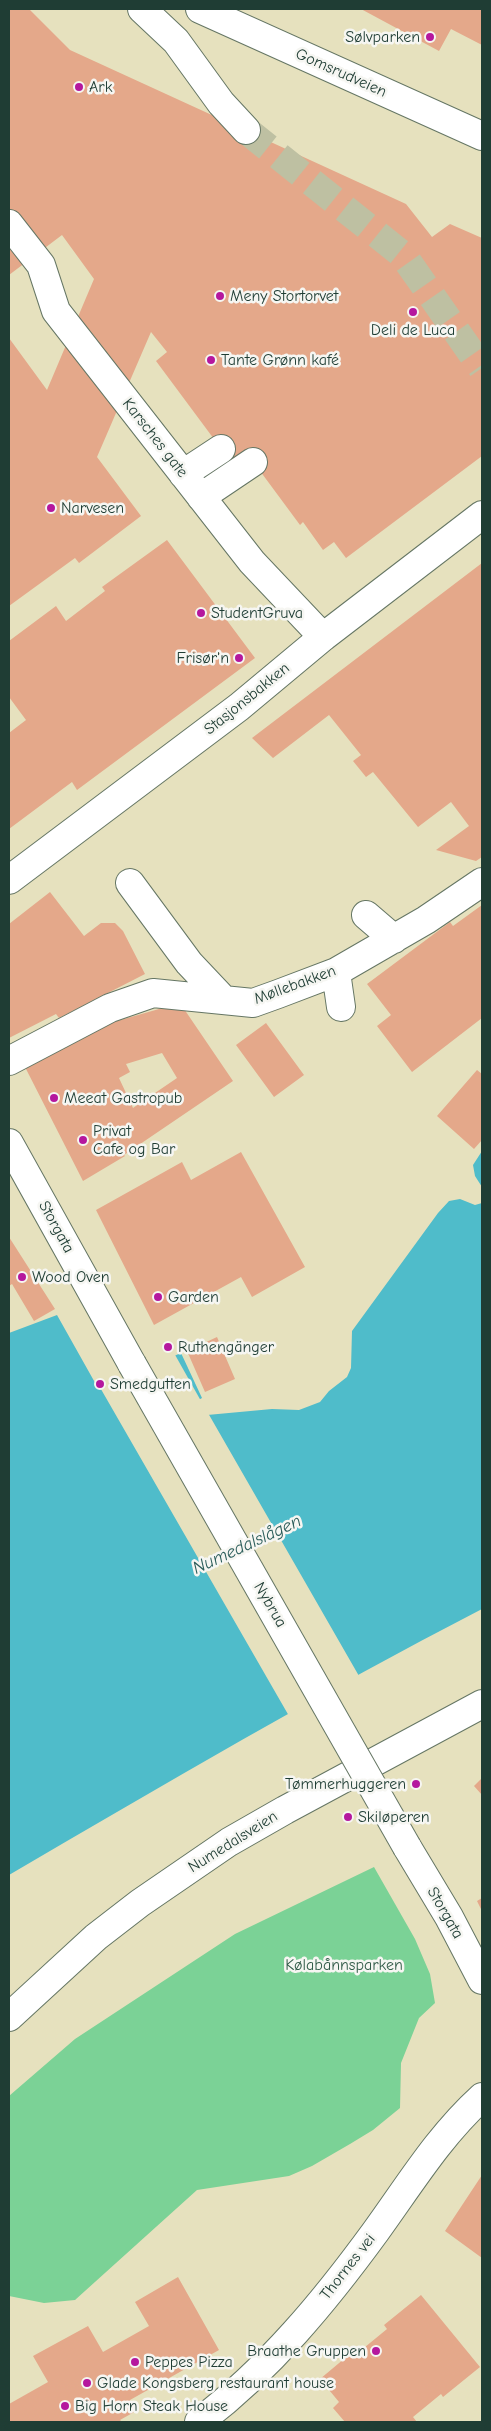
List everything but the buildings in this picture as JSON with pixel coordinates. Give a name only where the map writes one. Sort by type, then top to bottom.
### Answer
[{"type":"street","points":[[142,9],[176,41],[221,103],[246,130]]},
{"type":"street","name":"Gomsrudveien","points":[[200,9],[482,136]]},
{"type":"street","name":"Karsches gate","points":[[9,224],[41,265],[56,311],[252,562],[323,637]]},
{"type":"street","points":[[183,474],[221,448]]},
{"type":"street","points":[[201,497],[254,462]]},
{"type":"street","name":"Stasjonsbakken","points":[[9,880],[232,712],[323,637],[482,515]]},
{"type":"street","name":"Møllebakken","points":[[9,1061],[110,1008],[153,993],[253,1003],[336,972],[426,920],[482,882]]},
{"type":"street","points":[[130,883],[189,963],[222,999]]},
{"type":"street","points":[[366,915],[394,939]]},
{"type":"street","points":[[336,972],[341,1006]]},
{"type":"street","name":"Storgata","points":[[9,1143],[132,1364]]},
{"type":"street","name":"Nybrua","points":[[132,1364],[407,1847]]},
{"type":"street","name":"Numedalsveien","points":[[9,2017],[96,1937],[140,1903],[229,1842],[482,1704]]},
{"type":"street","name":"Storgata","points":[[407,1847],[449,1917],[482,1980]]},
{"type":"street","name":"Thornes vei","points":[[199,2422],[228,2401],[261,2370],[302,2325],[352,2264],[434,2147],[482,2097]]},
{"type":"green space","name":"Kølabånnsparken","points":[[374,1867],[415,1939],[430,1974],[435,2003],[419,2018],[401,2063],[400,2108],[373,2130],[312,2166],[289,2176],[197,2190],[75,2300],[44,2303],[9,2296],[9,2096],[75,2039],[235,1934]]},
{"type":"water","points":[[482,1151],[482,1187],[475,1176],[473,1165]]},
{"type":"water","name":"Numedalslågen","points":[[460,1199],[475,1205],[482,1203],[482,1609],[303,1706],[9,1875],[9,1333],[57,1315],[98,1388],[181,1353],[202,1398],[164,1419],[272,1409],[299,1410],[320,1402],[329,1391],[347,1377],[351,1368],[352,1331],[438,1213],[449,1201]]},
{"type":"pier","points":[[174,1353],[201,1401],[173,1417],[208,1413],[359,1676],[289,1716],[98,1384]]},
{"type":"tunnel","points":[[246,130],[403,255],[482,368]]},
{"type":"place","name":"Sølvparken","points":[[430,37]]},
{"type":"place","name":"Ark","points":[[79,87]]},
{"type":"place","name":"Meny Stortorvet","points":[[220,296]]},
{"type":"place","name":"Deli de Luca","points":[[413,312]]},
{"type":"place","name":"Tante Grønn kafé","points":[[211,360]]},
{"type":"place","name":"Narvesen","points":[[51,508]]},
{"type":"place","name":"StudentGruva","points":[[201,613]]},
{"type":"place","name":"Frisør'n","points":[[239,658]]},
{"type":"place","name":"Meeat Gastropub","points":[[54,1098]]},
{"type":"place","name":"Privat Cafe og Bar","points":[[83,1140]]},
{"type":"place","name":"Wood Oven","points":[[22,1277]]},
{"type":"place","name":"Garden","points":[[158,1297]]},
{"type":"place","name":"Ruthengänger","points":[[168,1347]]},
{"type":"place","name":"Smedgutten","points":[[100,1384]]},
{"type":"place","name":"Tømmerhuggeren","points":[[416,1784]]},
{"type":"place","name":"Skiløperen","points":[[348,1817]]},
{"type":"place","name":"Braathe Gruppen","points":[[376,2351]]},
{"type":"place","name":"Peppes Pizza","points":[[135,2362]]},
{"type":"place","name":"Glade Kongsberg restaurant house","points":[[87,2383]]},
{"type":"place","name":"Big Horn Steak House","points":[[65,2406]]}]
